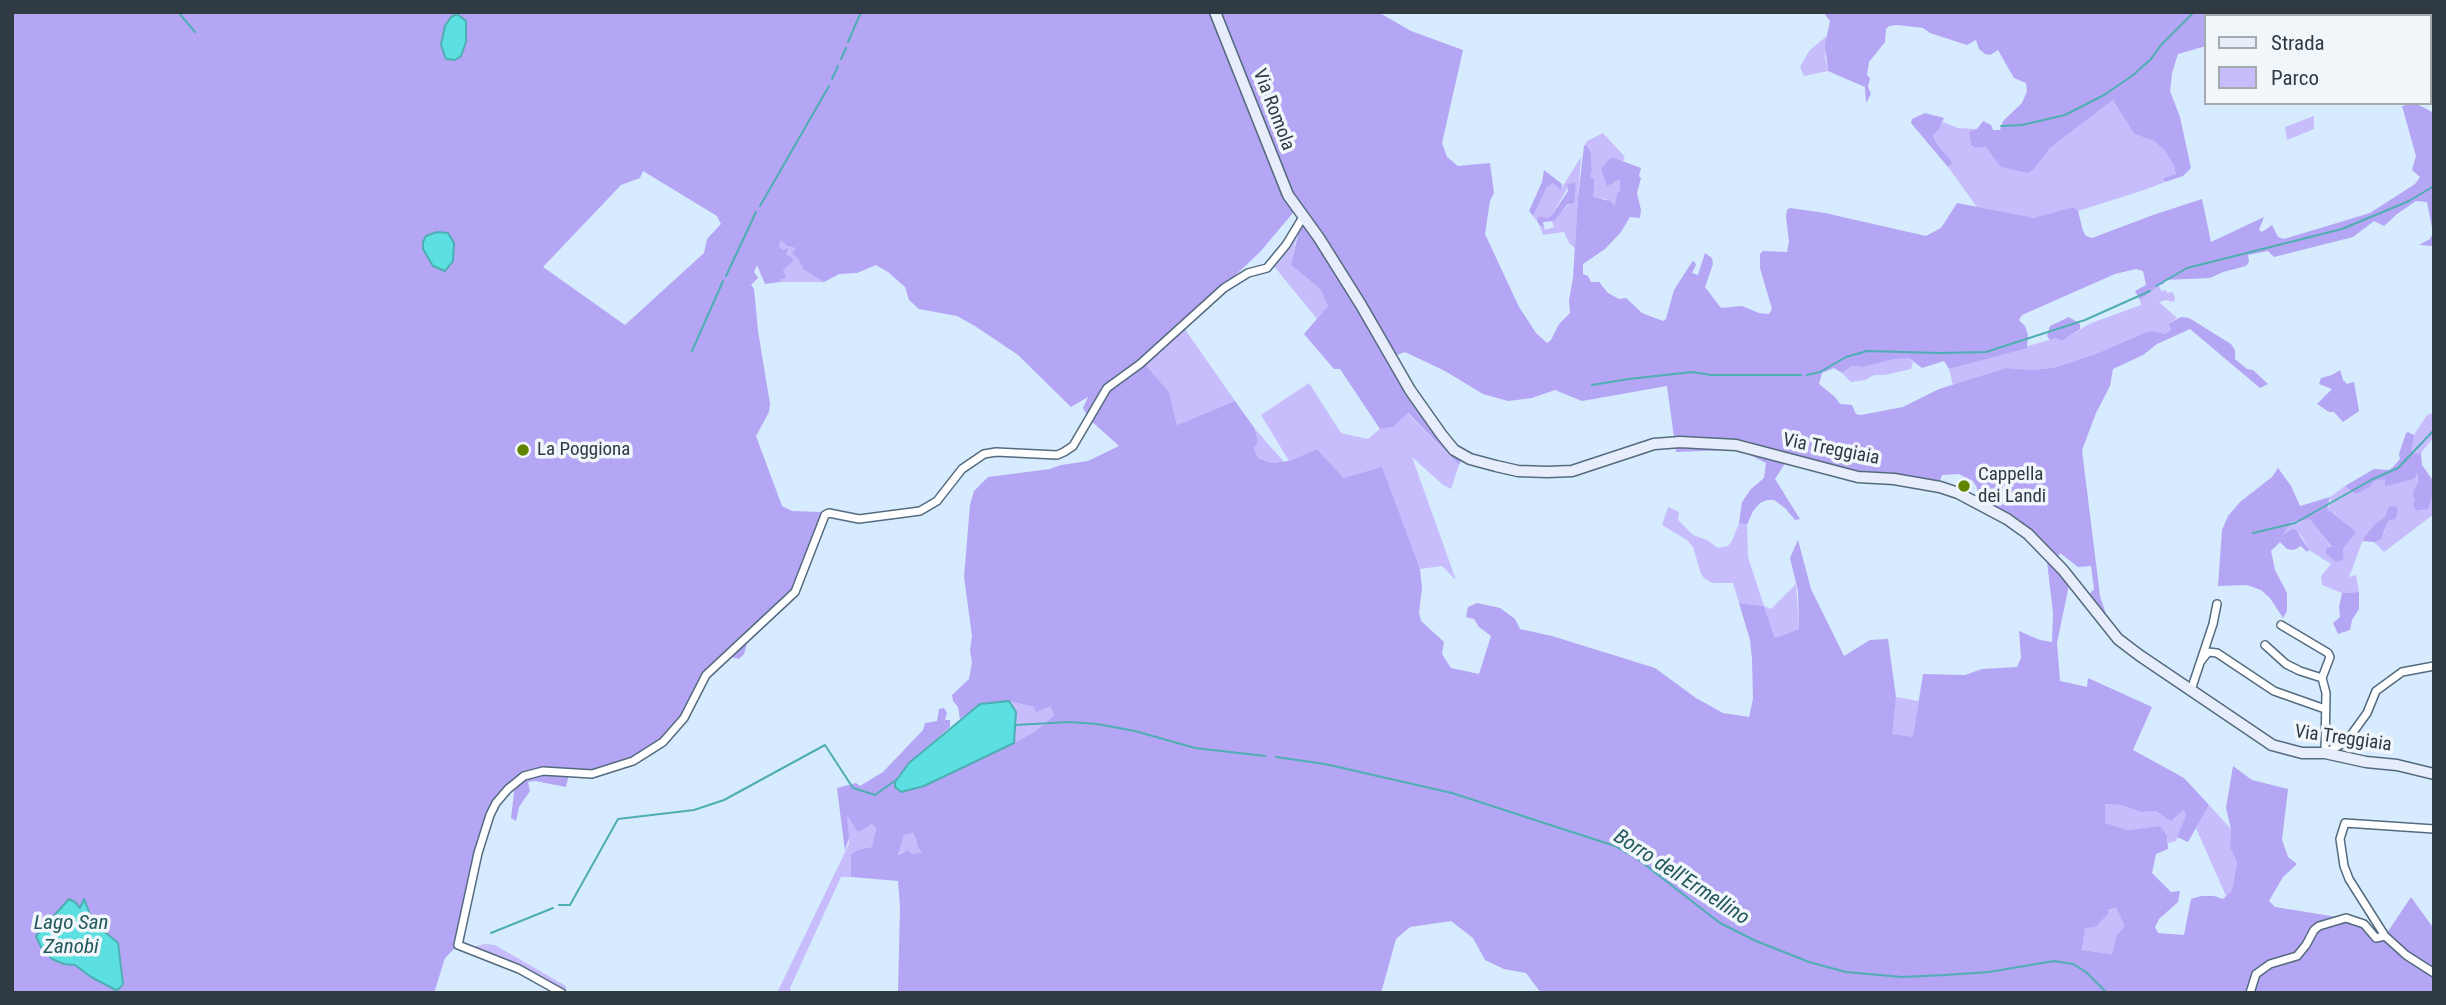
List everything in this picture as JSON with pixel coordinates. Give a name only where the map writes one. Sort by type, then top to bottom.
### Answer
[{"type":"street","name":"Via Romola","points":[[1215,12],[1288,195],[1303,217]]},
{"type":"street","name":"Via Treggiaia","points":[[1303,217],[1361,305],[1410,390],[1454,450],[1470,459],[1518,471],[1572,471],[1654,444],[1680,442],[1736,446],[1858,477],[1894,479],[1940,487],[1958,493],[2007,519],[2028,534],[2063,570],[2118,639],[2272,745],[2302,753],[2325,753],[2434,774]]},
{"type":"street","points":[[562,993],[519,969],[458,945],[478,853],[490,815],[508,789],[524,776],[543,771],[592,774],[634,761],[663,742],[684,718],[706,675],[795,592],[825,515],[829,513],[859,519],[920,512],[937,501],[962,469],[984,454],[996,452],[1057,455],[1064,452],[1073,446],[1107,388],[1140,364],[1224,288],[1248,273],[1267,268],[1286,245],[1303,217]]},
{"type":"street","points":[[2191,690],[2217,604]]},
{"type":"street","points":[[2281,625],[2328,653],[2330,657],[2322,678],[2326,693],[2325,753],[2346,742],[2367,713],[2376,691],[2402,672],[2434,666]]},
{"type":"street","points":[[2265,645],[2286,664],[2322,678]]},
{"type":"street","points":[[2201,661],[2208,652],[2217,653],[2274,691],[2326,709]]},
{"type":"street","points":[[2434,829],[2345,823],[2340,839],[2344,866],[2349,878],[2385,936],[2406,955],[2434,973]]},
{"type":"street","points":[[2250,993],[2256,974],[2270,964],[2297,956],[2319,926],[2346,918],[2364,924],[2376,938],[2385,936]]},
{"type":"green space","points":[[1828,35],[1825,57],[1828,71],[1804,76],[1800,67],[1809,51]]},
{"type":"green space","points":[[2113,100],[2134,134],[2154,141],[2165,151],[2176,174],[2163,178],[2165,182],[2144,190],[2078,211],[2074,207],[2042,218],[1977,207],[1948,167],[1952,164],[1951,160],[1937,144],[1933,134],[1943,122],[1958,128],[1977,129],[1969,133],[1971,145],[1975,148],[1986,147],[1997,158],[2035,168],[2050,148]]},
{"type":"green space","points":[[2314,116],[2314,129],[2287,140],[2285,127]]},
{"type":"green space","points":[[1603,133],[1625,157],[1623,161],[1616,160],[1601,169],[1614,183],[1620,178],[1620,191],[1615,207],[1606,199],[1593,198],[1591,152],[1584,146],[1587,141]]},
{"type":"green space","points":[[1581,157],[1575,248],[1569,243],[1564,232],[1543,235],[1540,226],[1545,230],[1554,227],[1552,222],[1573,200],[1576,183],[1568,187],[1552,215],[1547,218],[1538,216],[1537,221],[1533,216],[1547,187],[1553,183],[1561,189]]},
{"type":"green space","points":[[1298,230],[1291,265],[1320,289],[1328,306],[1317,319],[1273,265]]},
{"type":"green space","points":[[781,239],[797,249],[803,268],[824,282],[780,282],[783,270],[793,259],[779,247]]},
{"type":"green space","points":[[2159,285],[2161,291],[2173,292],[2175,298],[2174,302],[2159,302],[2177,318],[2168,324],[2171,331],[2165,334],[2146,332],[2057,367],[2034,370],[2006,368],[1953,385],[1949,369],[2056,338],[2062,341],[2089,324],[2141,305],[2140,300]]},
{"type":"green space","points":[[1182,325],[1235,401],[1177,425],[1169,392],[1143,362]]},
{"type":"green space","points":[[1893,358],[1909,358],[1913,362],[1911,369],[1851,382],[1842,373],[1852,366],[1863,367]]},
{"type":"green space","points":[[1309,383],[1341,433],[1368,439],[1380,429],[1393,427],[1407,413],[1459,465],[1451,489],[1412,457],[1456,580],[1442,566],[1420,569],[1413,551],[1317,449],[1289,461],[1261,415]]},
{"type":"green space","points":[[2434,413],[2434,437],[2421,453],[2411,455],[2414,435],[2427,415]]},
{"type":"green space","points":[[1255,429],[1284,462],[1272,463],[1258,458],[1254,448],[1258,442]]},
{"type":"green space","points":[[2418,473],[2416,511],[2425,510],[2434,490],[2434,514],[2384,552],[2374,542],[2384,533],[2388,521],[2396,519],[2398,510],[2372,527],[2364,537],[2349,577],[2356,575],[2359,592],[2342,593],[2322,585],[2321,576],[2331,564],[2309,550],[2301,535],[2289,532],[2283,535],[2291,522],[2310,518],[2332,548],[2326,554],[2344,559],[2343,549],[2355,532],[2333,512],[2326,512],[2331,502],[2330,497],[2345,486],[2356,494],[2370,487],[2374,481],[2386,478],[2391,485],[2414,479]]},
{"type":"green space","points":[[1668,507],[1679,512],[1678,520],[1693,535],[1718,548],[1728,546],[1739,523],[1747,525],[1748,557],[1764,606],[1739,603],[1733,583],[1713,583],[1705,579],[1693,547],[1687,540],[1662,525]]},
{"type":"green space","points":[[1796,584],[1799,629],[1775,638],[1764,606],[1771,609]]},
{"type":"green space","points":[[1896,697],[1919,701],[1913,738],[1891,734]]},
{"type":"green space","points":[[1009,701],[1034,707],[1050,706],[1054,715],[1036,731],[1014,743],[1016,712]]},
{"type":"green space","points":[[2105,804],[2121,805],[2141,812],[2183,809],[2186,815],[2176,841],[2168,843],[2167,835],[2160,826],[2128,830],[2104,823]]},
{"type":"green space","points":[[2209,805],[2231,829],[2230,848],[2237,862],[2232,890],[2226,896],[2196,828]]},
{"type":"green space","points":[[846,814],[865,827],[873,824],[876,828],[872,847],[851,854],[851,877],[841,877],[790,988],[791,993],[777,993],[849,844]]},
{"type":"green space","points":[[915,833],[923,853],[915,855],[904,851],[898,855],[904,835]]},
{"type":"green space","points":[[2116,906],[2126,926],[2112,954],[2082,950],[2085,928]]},
{"type":"green space","points":[[484,944],[495,945],[566,986],[566,993],[470,948]]},
{"type":"shaded area","points":[[12,12],[1378,12],[1411,31],[1463,50],[1442,143],[1447,157],[1458,166],[1490,163],[1494,193],[1490,201],[1485,234],[1519,307],[1536,333],[1547,343],[1570,313],[1584,146],[1591,152],[1593,197],[1610,201],[1615,206],[1620,191],[1620,179],[1607,186],[1601,169],[1610,158],[1641,168],[1637,193],[1641,210],[1640,218],[1630,217],[1621,232],[1605,249],[1583,264],[1583,274],[1588,276],[1591,282],[1599,282],[1608,293],[1619,299],[1626,298],[1642,313],[1663,321],[1666,319],[1674,290],[1694,261],[1696,265],[1692,273],[1698,275],[1705,253],[1712,258],[1713,264],[1705,287],[1721,308],[1742,306],[1769,314],[1772,309],[1760,268],[1760,254],[1763,251],[1787,252],[1789,241],[1786,217],[1790,208],[1825,213],[1926,236],[1941,228],[1957,203],[2034,218],[2074,207],[2078,211],[2083,231],[2086,236],[2092,238],[2202,199],[2211,242],[2264,217],[2259,230],[2262,232],[2272,225],[2278,237],[2284,239],[2370,213],[2415,184],[2420,177],[2412,170],[2416,156],[2402,106],[2419,105],[2434,113],[2434,243],[2432,246],[2419,245],[2430,239],[2433,233],[2427,202],[2416,201],[2384,226],[2374,221],[2353,237],[2274,257],[2268,251],[2248,255],[2249,262],[2246,266],[2210,278],[2164,280],[2164,284],[2140,300],[2135,291],[2146,285],[2143,271],[2136,269],[2115,274],[2022,315],[2019,320],[2028,335],[2027,348],[1949,369],[1944,361],[1922,368],[1909,358],[1863,367],[1852,366],[1842,373],[1834,368],[1822,373],[1819,384],[1840,404],[1852,405],[1856,414],[1861,415],[1903,407],[1939,389],[2006,368],[2034,370],[2057,367],[2146,332],[2165,334],[2171,330],[2168,324],[2181,317],[2189,318],[2231,344],[2235,350],[2235,359],[2247,369],[2253,370],[2268,384],[2260,388],[2190,329],[2113,369],[2110,386],[2082,450],[2100,596],[2108,620],[2087,597],[2094,589],[2091,566],[2078,567],[2060,553],[2055,562],[2070,580],[2057,643],[2060,681],[2087,687],[2088,678],[2152,707],[2133,750],[2184,778],[2209,805],[2188,842],[2177,837],[2186,815],[2183,810],[2171,821],[2156,811],[2141,812],[2121,805],[2105,804],[2105,823],[2128,830],[2160,826],[2167,835],[2168,849],[2156,854],[2152,873],[2171,892],[2180,891],[2178,902],[2159,919],[2155,927],[2158,933],[2184,935],[2191,899],[2214,896],[2223,899],[2232,890],[2237,862],[2230,848],[2231,829],[2226,808],[2233,766],[2252,780],[2288,789],[2282,840],[2288,857],[2297,864],[2283,877],[2269,901],[2275,907],[2356,920],[2372,935],[2385,936],[2411,897],[2434,929],[2434,993],[1541,993],[1526,973],[1504,969],[1485,960],[1473,938],[1451,921],[1410,927],[1396,939],[1381,993],[898,993],[898,881],[851,877],[851,854],[872,847],[876,828],[872,824],[858,832],[847,815],[849,837],[845,851],[837,788],[856,783],[860,786],[883,772],[923,730],[925,723],[937,721],[939,709],[944,708],[947,713],[945,720],[950,720],[950,727],[909,763],[895,781],[895,787],[925,786],[1036,731],[1054,715],[1050,706],[1036,712],[1034,707],[1009,701],[980,704],[960,719],[952,695],[969,679],[972,663],[972,636],[964,577],[970,505],[974,491],[988,477],[1088,461],[1119,446],[1089,419],[1083,408],[1088,397],[1071,407],[1018,355],[975,326],[957,316],[919,309],[909,300],[905,287],[888,272],[876,265],[857,273],[839,274],[824,282],[803,269],[799,259],[792,254],[796,248],[787,246],[781,240],[779,247],[784,250],[788,248],[786,255],[793,259],[783,270],[786,278],[780,282],[765,284],[757,265],[754,272],[758,278],[751,285],[754,289],[770,404],[769,412],[756,436],[782,506],[792,511],[821,512],[825,515],[795,592],[749,637],[744,654],[739,659],[731,657],[720,660],[684,718],[663,742],[633,761],[592,774],[569,774],[566,787],[528,782],[530,791],[519,807],[516,821],[511,818],[515,784],[490,815],[458,945],[445,958],[434,993],[12,993]],"holes":[[[643,171],[717,216],[721,224],[707,239],[704,253],[625,325],[543,267],[621,185],[640,178]],[[1297,208],[1300,226],[1291,265],[1320,289],[1328,306],[1304,334],[1334,369],[1340,369],[1380,429],[1393,427],[1408,413],[1459,465],[1463,455],[1410,390],[1392,357],[1405,352],[1445,371],[1483,394],[1508,401],[1532,398],[1555,390],[1582,401],[1667,386],[1676,452],[1729,450],[1744,452],[1766,463],[1764,478],[1751,489],[1742,502],[1739,523],[1747,525],[1753,511],[1767,500],[1774,500],[1795,520],[1800,519],[1775,479],[1787,460],[1938,486],[1942,475],[1959,474],[1973,481],[1977,488],[1977,503],[2046,553],[2053,613],[2052,642],[2019,631],[2021,658],[2017,667],[1982,669],[1965,675],[1923,674],[1913,737],[1892,734],[1896,697],[1888,639],[1870,640],[1844,656],[1811,589],[1798,540],[1790,558],[1798,591],[1799,629],[1775,638],[1764,606],[1739,603],[1750,640],[1752,659],[1753,699],[1749,717],[1723,713],[1696,698],[1655,668],[1552,636],[1520,629],[1515,619],[1500,608],[1477,603],[1468,607],[1466,617],[1474,619],[1479,627],[1491,636],[1479,674],[1451,668],[1442,654],[1444,642],[1421,621],[1420,569],[1382,467],[1344,478],[1317,449],[1289,461],[1272,463],[1258,458],[1254,448],[1258,442],[1255,429],[1235,401],[1177,425],[1169,392],[1143,362],[1260,252]],[[914,833],[922,853],[912,854],[908,850],[898,855],[904,835]],[[69,899],[80,908],[86,905],[93,921],[118,943],[122,978],[111,987],[91,977],[78,966],[56,961],[40,947],[36,936]],[[2116,907],[2125,926],[2117,935],[2112,954],[2082,950],[2085,928],[2095,927],[2109,910]]]},
{"type":"shaded area","points":[[1823,12],[2218,12],[2204,14],[2204,47],[2178,54],[2172,73],[2170,91],[2180,117],[2191,168],[2183,176],[2165,182],[2163,178],[2176,174],[2165,151],[2154,141],[2134,134],[2113,100],[2050,148],[2028,173],[2001,167],[1986,147],[1975,148],[1971,145],[1969,132],[1977,129],[1983,121],[1991,125],[1993,130],[2000,130],[2003,121],[2022,103],[2027,91],[2026,83],[2014,78],[1998,50],[1990,55],[1985,54],[1979,49],[1976,40],[1967,45],[1930,33],[1923,28],[1889,26],[1886,29],[1885,42],[1869,62],[1867,75],[1870,78],[1868,87],[1871,94],[1866,103],[1865,87],[1828,71],[1825,45],[1830,21]]},
{"type":"shaded area","points":[[1925,113],[1944,118],[1933,135],[1951,160],[1952,164],[1948,167],[1911,123],[1912,119]]},
{"type":"shaded area","points":[[1544,170],[1562,184],[1561,190],[1553,183],[1547,187],[1533,216],[1529,211],[1542,182]]},
{"type":"shaded area","points":[[1576,183],[1574,203],[1568,204],[1554,221],[1543,222],[1544,227],[1540,226],[1538,216],[1547,218],[1552,215],[1568,191],[1567,184]]},
{"type":"shaded area","points":[[2069,317],[2080,324],[2080,329],[2062,341],[2056,338],[2050,340],[2047,336],[2050,326]]},
{"type":"shaded area","points":[[2340,370],[2347,384],[2354,382],[2359,411],[2343,422],[2334,412],[2329,412],[2317,404],[2332,389],[2319,384],[2321,378]]},
{"type":"shaded area","points":[[2408,432],[2414,435],[2411,454],[2421,453],[2422,465],[2434,482],[2428,509],[2416,511],[2413,504],[2418,473],[2414,479],[2391,485],[2385,486],[2385,479],[2374,481],[2370,487],[2356,494],[2345,486],[2374,469],[2389,470],[2393,467],[2400,459],[2399,454]]},
{"type":"shaded area","points":[[2278,468],[2291,486],[2300,506],[2330,497],[2327,511],[2332,512],[2356,532],[2343,549],[2344,559],[2336,562],[2326,554],[2326,548],[2332,547],[2310,519],[2291,522],[2283,535],[2292,529],[2296,530],[2309,550],[2307,552],[2301,546],[2294,550],[2287,549],[2280,542],[2271,551],[2275,570],[2287,593],[2287,611],[2283,618],[2270,598],[2261,590],[2247,585],[2218,586],[2222,530],[2228,516],[2240,502],[2272,477]]},
{"type":"shaded area","points":[[2393,506],[2398,510],[2396,519],[2388,521],[2381,539],[2374,542],[2363,541],[2374,525],[2385,517],[2389,507]]},
{"type":"shaded area","points":[[2359,592],[2359,609],[2352,620],[2350,630],[2338,634],[2333,623],[2340,617],[2342,593]]},
{"type":"water","points":[[457,14],[466,21],[466,42],[461,56],[455,60],[446,59],[441,45],[445,26],[451,17]]},
{"type":"water","points":[[437,232],[448,233],[454,243],[453,261],[445,271],[433,266],[423,249],[426,236]]},
{"type":"water","points":[[1009,701],[1016,712],[1014,743],[924,786],[901,792],[895,787],[895,782],[909,763],[980,704]]},
{"type":"water","name":"Lago San Zanobi","points":[[69,899],[80,908],[84,899],[93,922],[118,943],[123,984],[119,989],[116,990],[91,977],[75,965],[52,959],[41,947],[36,936]]},
{"type":"waterway","points":[[178,12],[195,32]]},
{"type":"waterway","points":[[848,42],[861,12]]},
{"type":"waterway","points":[[2001,126],[2022,125],[2065,115],[2104,95],[2151,59],[2194,12]]},
{"type":"waterway","points":[[841,59],[846,48]]},
{"type":"waterway","points":[[832,79],[838,66]]},
{"type":"waterway","points":[[760,206],[829,86]]},
{"type":"waterway","points":[[2156,286],[2187,268],[2342,229],[2409,201],[2434,186]]},
{"type":"waterway","points":[[726,276],[756,212]]},
{"type":"waterway","points":[[692,351],[723,281]]},
{"type":"waterway","points":[[1807,375],[1820,372],[1846,357],[1867,351],[1986,352],[2085,320],[2150,291]]},
{"type":"waterway","points":[[1592,385],[1692,372],[1711,375],[1801,375]]},
{"type":"waterway","points":[[2253,533],[2295,523],[2398,468],[2434,430]]},
{"type":"waterway","name":"Borro dell'Ermellino","points":[[1015,725],[1069,722],[1097,724],[1135,731],[1195,748],[1265,756]]},
{"type":"waterway","name":"Borro dell'Ermellino","points":[[559,905],[570,905],[618,819],[694,810],[724,800],[825,745],[853,788],[875,795],[896,780]]},
{"type":"waterway","name":"Borro dell'Ermellino","points":[[1276,757],[1325,764],[1452,793],[1615,846],[1639,860],[1720,923],[1809,962],[1846,972],[1902,977],[1989,972],[2054,961],[2073,964],[2086,972],[2107,993]]},
{"type":"waterway","name":"Borro dell'Ermellino","points":[[491,933],[553,908]]},
{"type":"place","name":"La Poggiona","points":[[523,450]]},
{"type":"place","name":"Cappella dei Landi","points":[[1964,486]]}]
